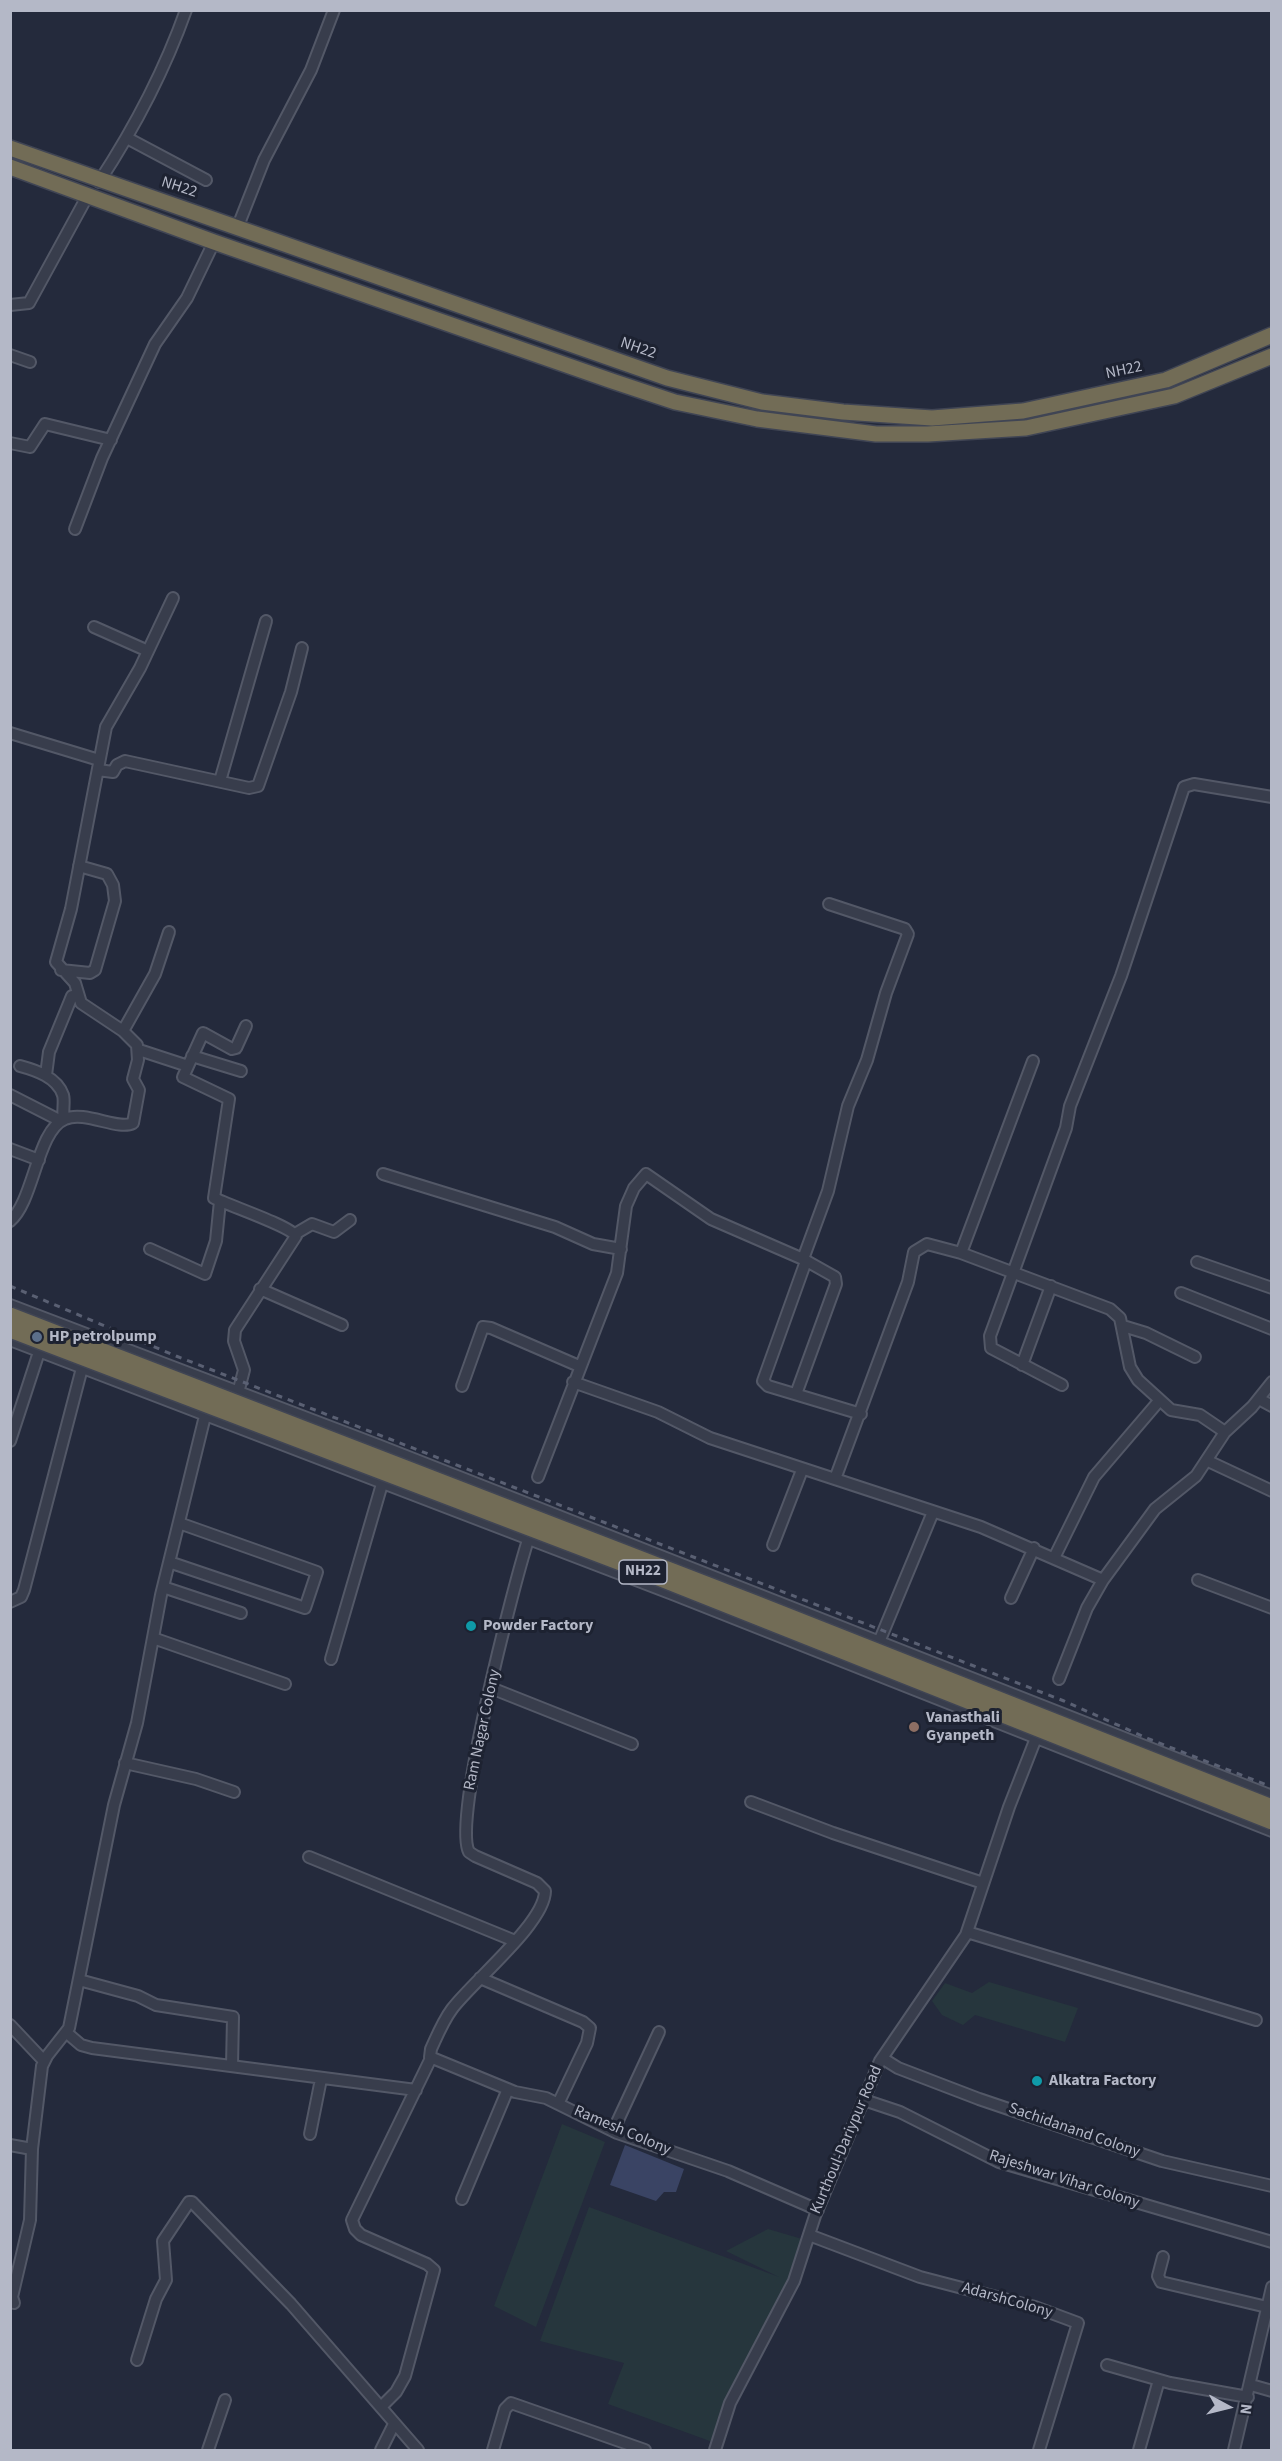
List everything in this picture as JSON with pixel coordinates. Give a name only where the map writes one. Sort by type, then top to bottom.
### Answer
[{"type":"highway","name":"NH22","points":[[10,148],[99,182],[238,226],[410,290],[667,378],[762,402],[843,412],[932,418],[1023,411],[1167,380],[1272,335]]},
{"type":"highway","points":[[10,167],[214,242],[675,402],[757,419],[876,434],[1026,428],[1174,396],[1272,356]]},
{"type":"highway","name":"NH22","points":[[10,1316],[763,1606],[1272,1807]]},
{"type":"highway","name":"NH22","points":[[10,1330],[618,1562],[1272,1822]]},
{"type":"street","points":[[99,182],[127,138],[169,58],[186,10]]},
{"type":"street","points":[[238,226],[264,160],[311,70],[334,10]]},
{"type":"street","points":[[127,138],[206,180]]},
{"type":"street","points":[[10,305],[29,303],[88,195]]},
{"type":"street","points":[[75,529],[111,440],[160,334],[191,292],[214,242]]},
{"type":"street","points":[[10,355],[30,362]]},
{"type":"street","points":[[10,444],[30,447],[45,424],[111,440]]},
{"type":"street","points":[[10,1095],[62,1120],[84,1118],[133,1124],[139,1090],[133,1079],[139,1050],[134,1041],[123,1031],[81,1003],[75,983],[60,970],[57,958],[110,717],[148,651],[173,598]]},
{"type":"street","points":[[220,781],[266,621]]},
{"type":"street","points":[[94,627],[148,651]]},
{"type":"street","points":[[10,733],[113,772],[117,765],[125,762],[249,788],[258,786],[291,692],[302,648]]},
{"type":"street","points":[[1062,1384],[991,1348],[989,1342],[1066,1128],[1070,1106],[1120,976],[1184,787],[1194,784],[1272,797]]},
{"type":"street","points":[[60,970],[90,973],[95,970],[115,901],[113,885],[107,874],[79,866]]},
{"type":"street","points":[[829,904],[905,929],[908,933],[886,993],[867,1060],[848,1107],[828,1191],[763,1379],[765,1384],[861,1414]]},
{"type":"street","points":[[123,1031],[155,974],[169,932]]},
{"type":"street","points":[[46,1075],[49,1052],[72,996]]},
{"type":"street","points":[[246,1026],[236,1048],[232,1050],[203,1033],[183,1075],[184,1079],[229,1099],[213,1195],[220,1201],[289,1228],[295,1233]]},
{"type":"street","points":[[139,1050],[241,1071]]},
{"type":"street","points":[[961,1253],[1033,1061]]},
{"type":"street","points":[[10,1221],[18,1212],[53,1129],[62,1120],[63,1097],[46,1075],[20,1066]]},
{"type":"street","points":[[10,1149],[39,1160]]},
{"type":"street","points":[[384,1174],[555,1227],[593,1244],[621,1249]]},
{"type":"street","points":[[538,1477],[579,1366],[610,1292],[621,1249],[626,1206],[635,1186],[648,1174],[673,1195],[711,1219],[805,1260],[833,1275],[836,1281],[796,1394]]},
{"type":"street","points":[[150,1249],[205,1274],[216,1241],[220,1201]]},
{"type":"street","points":[[295,1233],[312,1224],[334,1232],[350,1220]]},
{"type":"street","points":[[238,1393],[244,1370],[234,1336],[260,1290],[293,1244],[295,1233]]},
{"type":"street","points":[[835,1479],[908,1282],[914,1252],[920,1246],[927,1244],[961,1253],[987,1265],[1014,1272],[1104,1305],[1116,1313],[1123,1326],[1132,1372],[1160,1401],[1176,1412],[1200,1415],[1225,1432]]},
{"type":"street","points":[[1197,1262],[1272,1288]]},
{"type":"street","points":[[1022,1365],[1051,1286]]},
{"type":"street","points":[[260,1290],[342,1325]]},
{"type":"street","points":[[1181,1293],[1272,1329]]},
{"type":"street","points":[[10,1305],[488,1489],[1272,1796]]},
{"type":"street","points":[[26,1347],[38,1316]]},
{"type":"street","points":[[1123,1326],[1146,1333],[1195,1357]]},
{"type":"street","points":[[462,1386],[483,1327],[579,1366]]},
{"type":"street","points":[[10,1340],[974,1713],[1272,1831]]},
{"type":"street","points":[[10,1441],[39,1352]]},
{"type":"street","points":[[10,1602],[21,1597],[24,1590],[82,1368]]},
{"type":"street","points":[[573,1382],[658,1412],[710,1438],[981,1527],[1034,1548],[1103,1580]]},
{"type":"street","points":[[1059,1679],[1087,1608],[1103,1580],[1155,1509],[1196,1476],[1225,1432],[1259,1399],[1272,1382]]},
{"type":"street","points":[[1259,1399],[1272,1406]]},
{"type":"street","points":[[1054,1558],[1094,1477],[1160,1401]]},
{"type":"street","points":[[14,2302],[12,2297],[30,2220],[32,2148],[44,2061],[67,2033],[125,1763],[137,1723],[163,1587],[205,1416]]},
{"type":"street","points":[[1208,1461],[1272,1491]]},
{"type":"street","points":[[773,1545],[802,1470]]},
{"type":"street","points":[[331,1659],[382,1484]]},
{"type":"street","points":[[474,1520],[488,1489]]},
{"type":"street","points":[[879,1642],[933,1512]]},
{"type":"street","points":[[169,1562],[305,1608],[317,1572],[179,1523]]},
{"type":"street","name":"Ram Nagar Colony","points":[[381,2407],[396,2392],[405,2376],[434,2270],[427,2264],[361,2235],[355,2229],[352,2220],[416,2090],[452,2009],[515,1941],[542,1907],[545,1892],[537,1882],[475,1856],[469,1852],[466,1841],[470,1782],[515,1581],[528,1540]]},
{"type":"street","points":[[1011,1598],[1034,1548]]},
{"type":"street","points":[[1198,1580],[1272,1608]]},
{"type":"street","points":[[163,1587],[241,1613]]},
{"type":"street","points":[[153,1638],[285,1684]]},
{"type":"street","points":[[974,1713],[986,1683]]},
{"type":"street","points":[[491,1688],[632,1744]]},
{"type":"street","name":"Kurthoul-Dariypur Road","points":[[715,2451],[730,2403],[794,2281],[818,2210],[882,2058],[967,1932],[1009,1807],[1036,1738]]},
{"type":"street","points":[[125,1763],[196,1779],[234,1792]]},
{"type":"street","points":[[751,1802],[833,1833],[983,1883]]},
{"type":"street","points":[[309,1857],[515,1941]]},
{"type":"street","points":[[967,1932],[1256,2020]]},
{"type":"street","points":[[480,1978],[583,2022],[590,2028],[587,2043],[558,2104]]},
{"type":"street","points":[[79,1980],[138,1996],[156,2005],[233,2017],[232,2066]]},
{"type":"street","points":[[10,2025],[44,2061]]},
{"type":"street","points":[[614,2131],[659,2032]]},
{"type":"street","points":[[67,2033],[87,2047],[416,2090]]},
{"type":"street","name":"Ramesh Colony","points":[[431,2055],[508,2089],[527,2096],[546,2098],[614,2131],[728,2171],[818,2210]]},
{"type":"street","name":"Sachidanand Colony","points":[[882,2058],[898,2068],[979,2098],[1162,2161],[1272,2186]]},
{"type":"street","points":[[310,2134],[321,2079]]},
{"type":"street","points":[[462,2199],[508,2089]]},
{"type":"street","name":"Rajeshwar Vihar Colony","points":[[864,2100],[900,2112],[999,2162],[1272,2242]]},
{"type":"street","points":[[10,2145],[32,2148]]},
{"type":"street","points":[[138,2360],[156,2299],[166,2280],[162,2245],[164,2237],[189,2202],[192,2202],[291,2304],[418,2451]]},
{"type":"street","name":"AdarshColony","points":[[809,2235],[920,2277],[1035,2307],[1078,2323],[1039,2451]]},
{"type":"street","points":[[1163,2257],[1158,2276],[1161,2282],[1267,2307]]},
{"type":"street","points":[[1234,2451],[1272,2287]]},
{"type":"street","points":[[1107,2365],[1160,2380],[1248,2397]]},
{"type":"street","points":[[1139,2451],[1160,2380]]},
{"type":"street","points":[[1251,2385],[1272,2391]]},
{"type":"street","points":[[208,2451],[225,2400]]},
{"type":"street","points":[[493,2451],[505,2409],[511,2403],[645,2451]]},
{"type":"street","points":[[381,2451],[394,2424]]},
{"type":"shaded area","points":[[989,1982],[1078,2008],[1065,2042],[975,2015],[963,2025],[942,2015],[932,2001],[945,1983],[972,1993]]},
{"type":"shaded area","points":[[562,2124],[605,2142],[536,2327],[494,2306]]},
{"type":"shaded area","points":[[589,2207],[779,2277],[726,2251],[768,2229],[802,2239],[788,2280],[718,2444],[608,2404],[624,2363],[540,2341]]},
{"type":"water","points":[[625,2145],[684,2169],[676,2192],[664,2192],[656,2201],[610,2185]]},
{"type":"railway","points":[[10,1286],[176,1356],[1064,1701],[1149,1739],[1272,1787]]},
{"type":"place","name":"HP petrolpump","points":[[37,1337]]},
{"type":"place","name":"Powder Factory","points":[[471,1626]]},
{"type":"place","name":"Vanasthali Gyanpeth","points":[[914,1727]]},
{"type":"place","name":"Alkatra Factory","points":[[1037,2081]]}]
